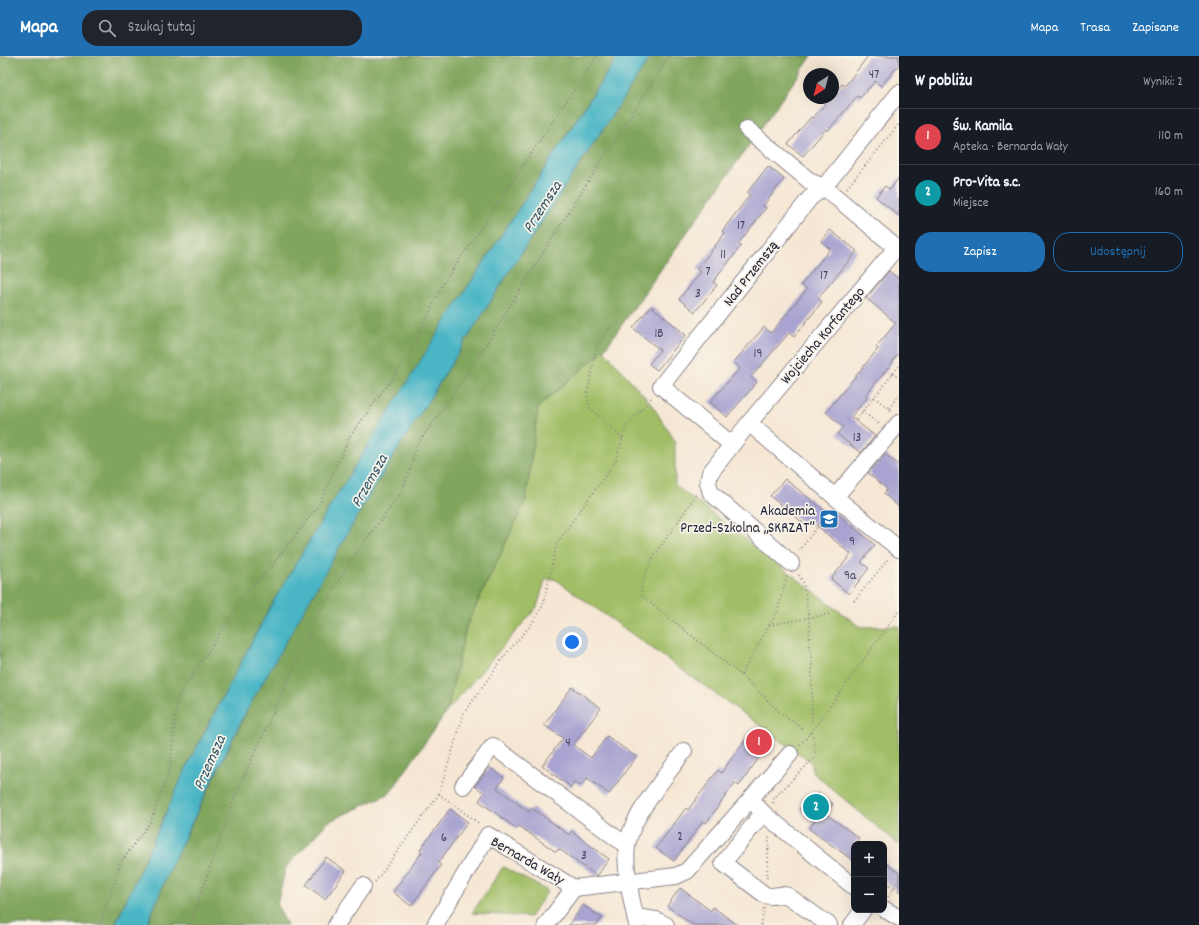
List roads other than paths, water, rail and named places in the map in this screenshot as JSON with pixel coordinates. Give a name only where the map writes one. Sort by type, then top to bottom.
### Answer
[{"type":"street","name":"Nad Przemszą","points":[[731,444],[662,386],[810,198],[824,187],[899,93]]},
{"type":"street","points":[[747,129],[811,182],[824,187],[897,249]]},
{"type":"street","name":"Wojciecha Korfantego","points":[[791,563],[711,494],[708,483],[710,473],[731,444],[897,249]]},
{"type":"street","points":[[749,423],[837,499],[898,548]]},
{"type":"street","points":[[837,499],[894,423]]},
{"type":"street","points":[[463,786],[493,746],[627,846]]},
{"type":"street","name":"Bernarda Wały","points":[[435,925],[488,835],[574,888],[676,876],[687,871],[795,749]]},
{"type":"street","points":[[666,925],[656,920],[636,921],[626,862],[627,846],[630,835],[644,807],[684,751]]},
{"type":"street","points":[[751,800],[766,816],[851,885]]},
{"type":"street","points":[[766,816],[723,862],[765,895],[773,898],[782,894],[788,896],[829,925]]},
{"type":"street","points":[[336,925],[363,886]]},
{"type":"street","name":"Bernarda Wały","points":[[546,925],[574,888]]},
{"type":"street","points":[[887,904],[899,918]]},
{"type":"street","points":[[852,925],[861,913]]},
{"type":"water","name":"Przemsza","points":[[618,56],[651,56],[514,264],[371,492],[242,719],[168,872],[147,925],[115,925],[189,762],[270,607],[335,498],[439,331]]},
{"type":"place","name":"Akademia Przed-Szkolna „SKRZAT”","points":[[829,519]]},
{"type":"place","name":"Św. Kamila","points":[[759,742]]},
{"type":"place","name":"Pro-Vita s.c.","points":[[816,807]]}]
